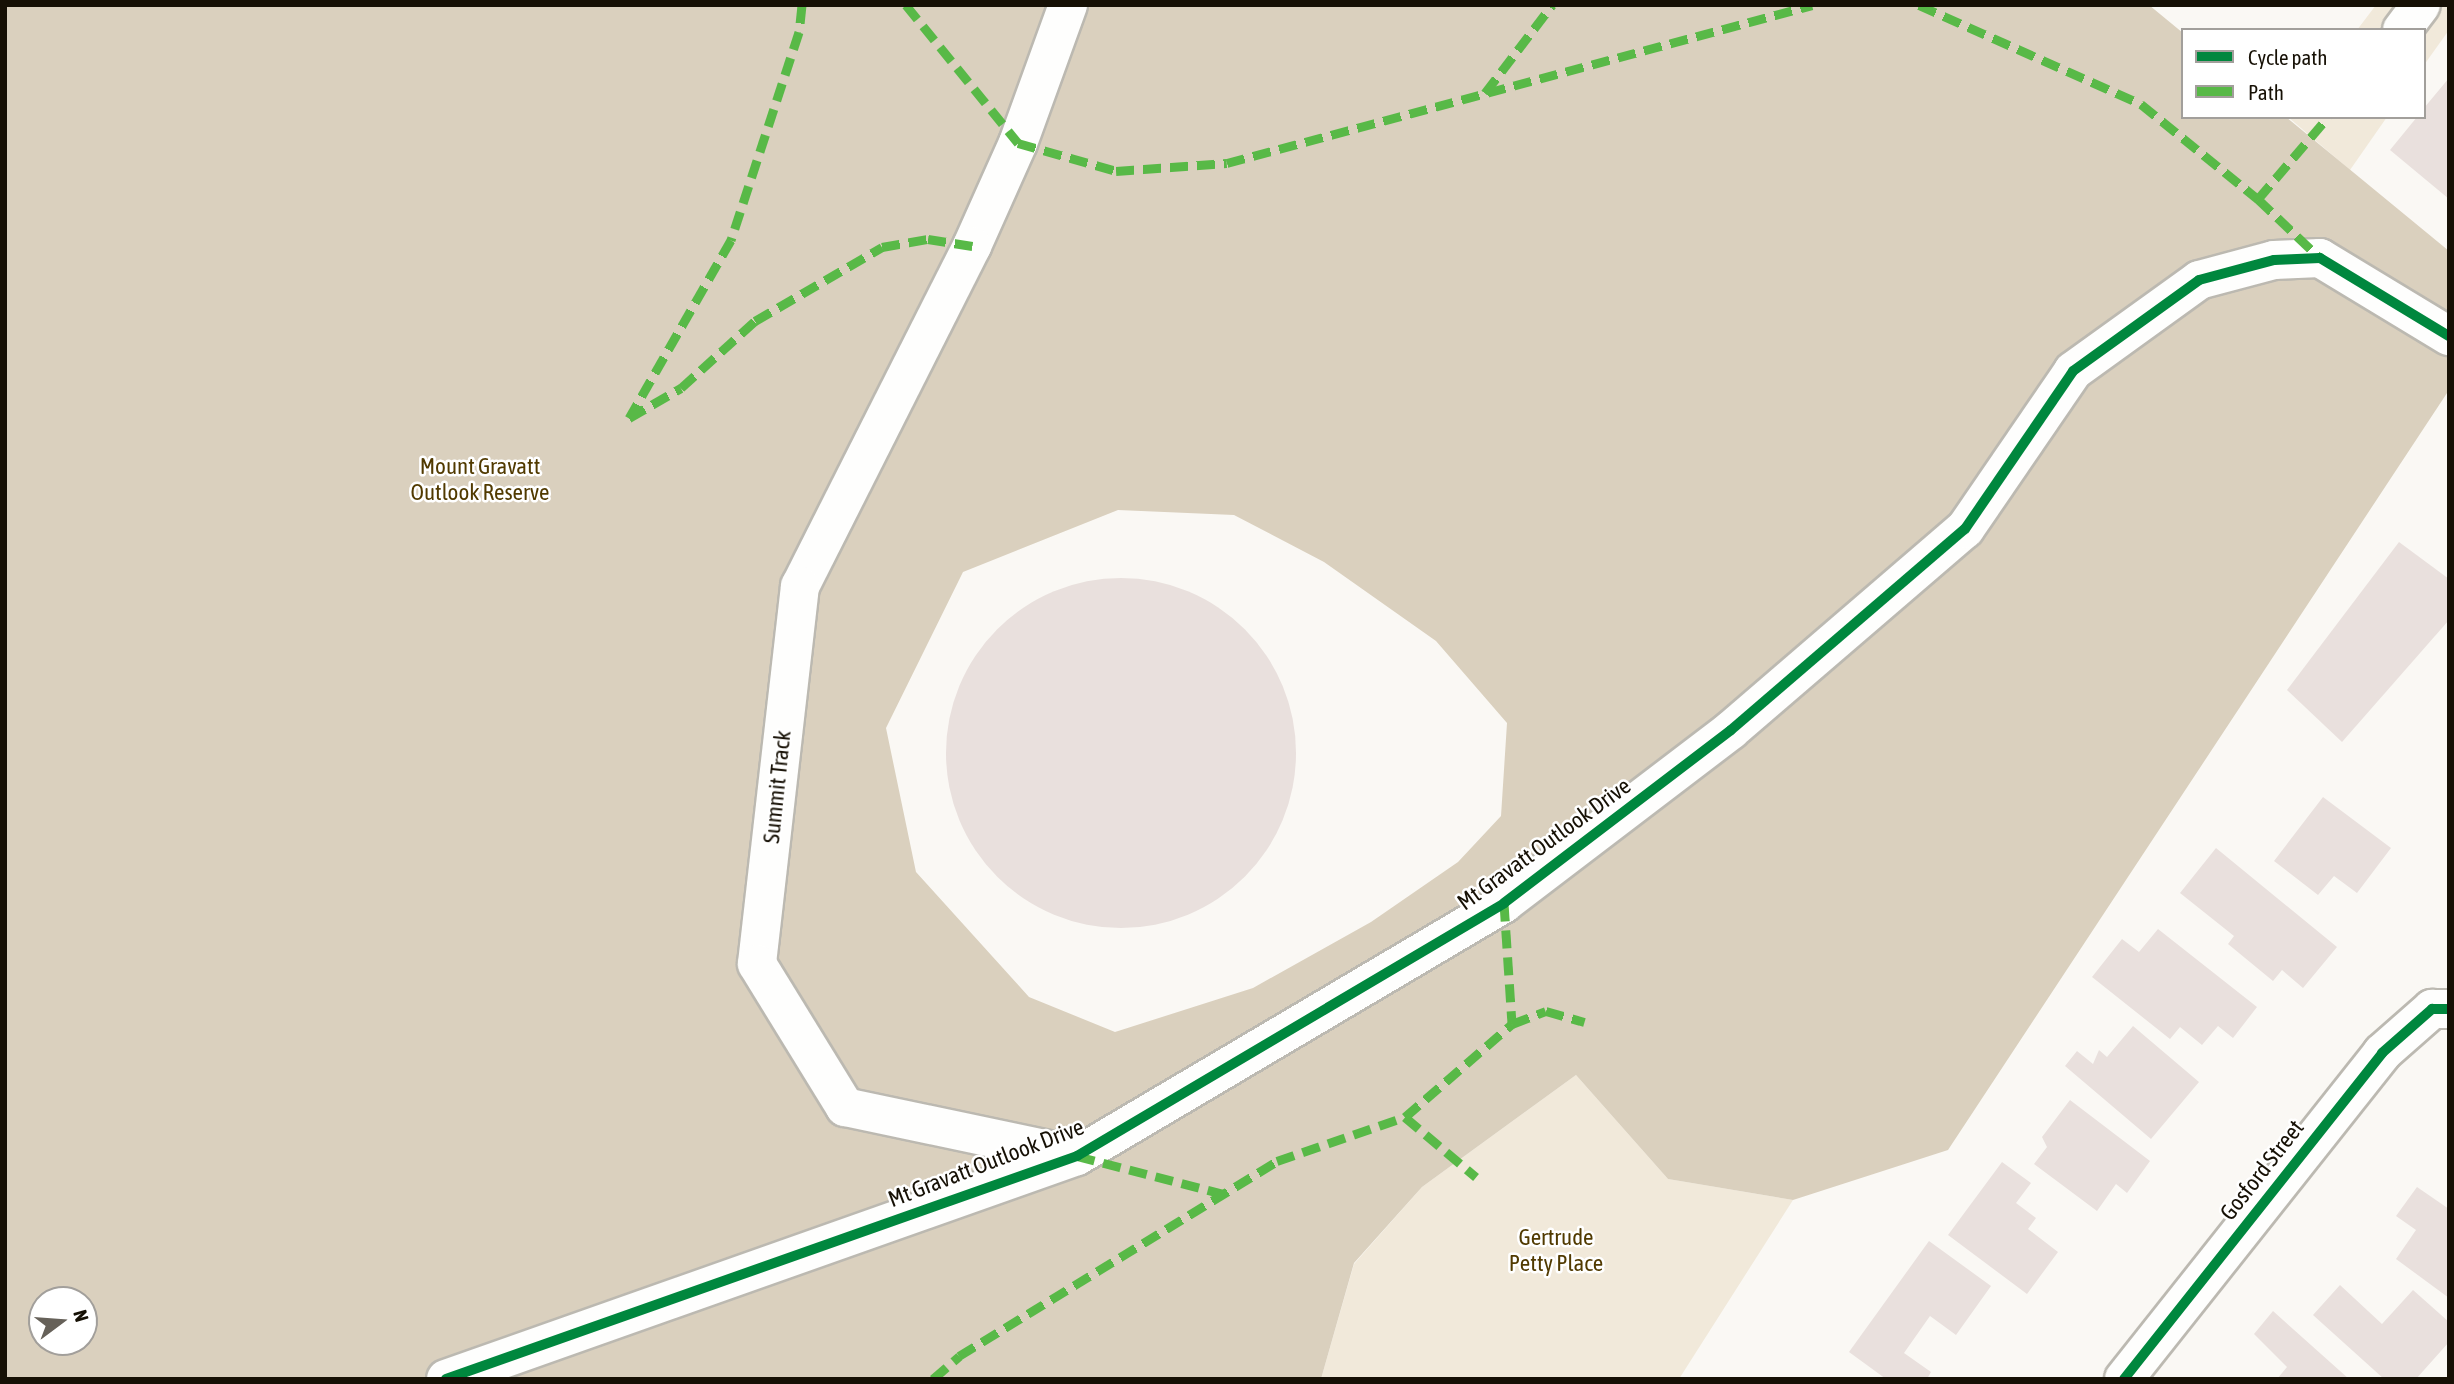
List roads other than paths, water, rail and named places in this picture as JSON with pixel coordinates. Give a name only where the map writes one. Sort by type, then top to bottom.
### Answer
[{"type":"street","name":"Summit Track","points":[[1068,5],[1018,143],[972,246],[800,586],[757,964],[845,1107],[1077,1156]]},
{"type":"street","points":[[2404,28],[2421,5]]},
{"type":"street","name":"Mt Gravatt Outlook Drive","points":[[446,1379],[1077,1156],[1504,903],[1647,796],[1965,529],[2073,371],[2199,280],[2274,260],[2320,258],[2449,336]]},
{"type":"street","name":"Gosford Street","points":[[2124,1379],[2382,1053],[2432,1009],[2449,1009]]},
{"type":"park label","name":"Mount Gravatt Outlook Reserve","points":[[480,479]]},
{"type":"park label","name":"Gertrude Petty Place","points":[[1556,1250]]}]
